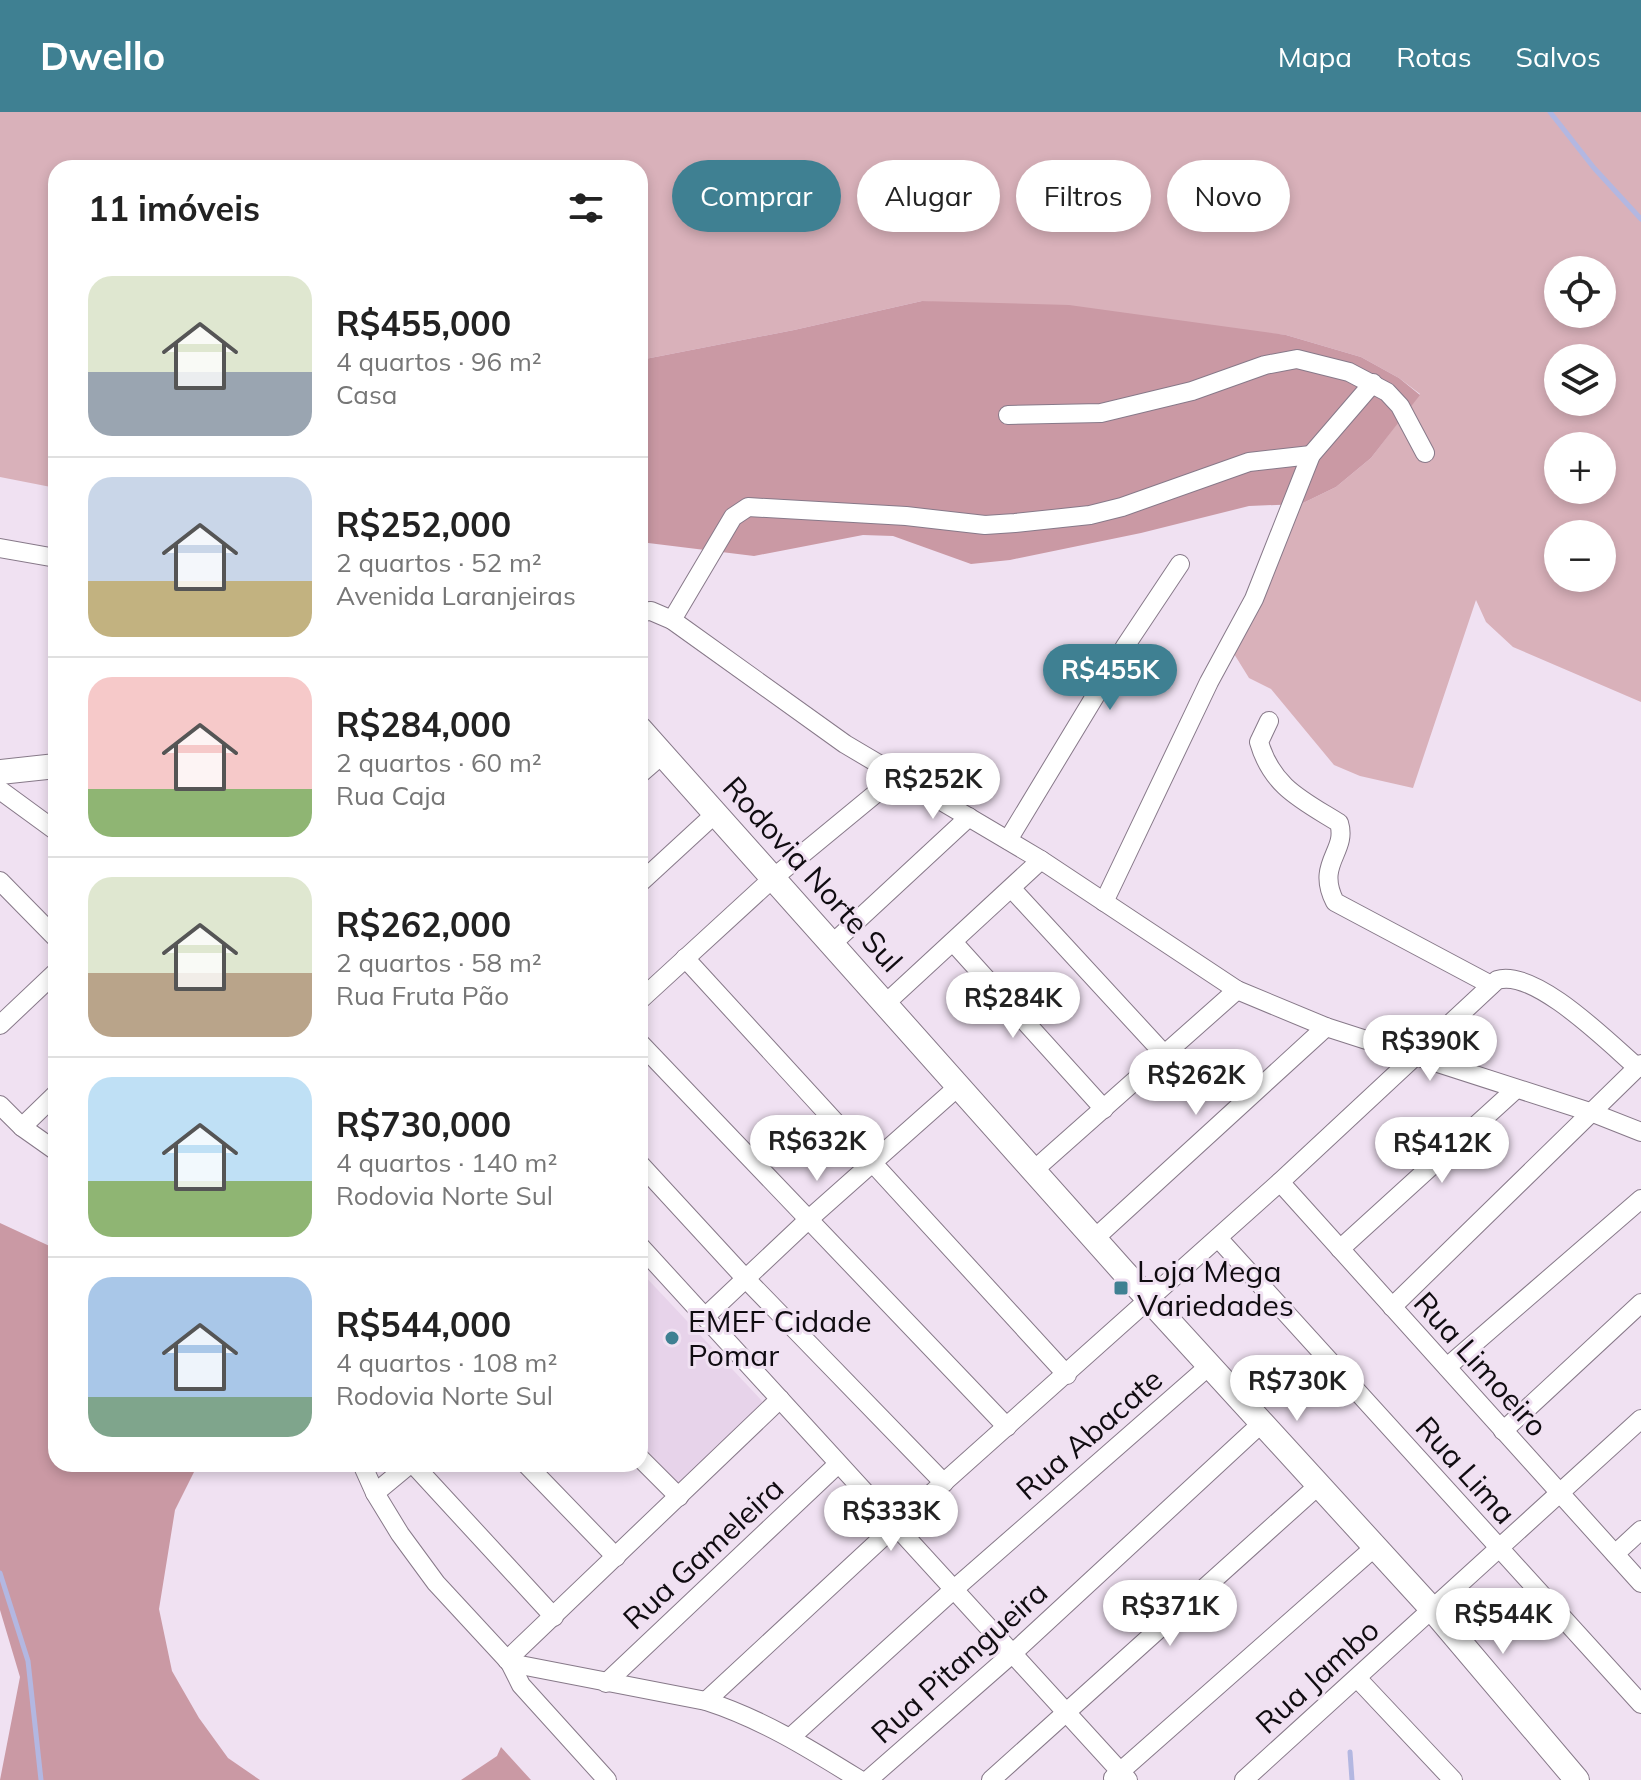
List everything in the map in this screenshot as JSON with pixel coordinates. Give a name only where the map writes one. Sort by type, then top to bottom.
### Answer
[{"type":"street","points":[[1008,415],[1101,413],[1192,391],[1265,365],[1297,359],[1349,372],[1373,383],[1400,406],[1425,453]]},
{"type":"street","points":[[1104,902],[1209,682],[1254,599],[1311,455],[1373,383]]},
{"type":"street","points":[[672,620],[733,517],[748,507],[906,516],[985,525],[1015,523],[1090,515],[1122,507],[1249,462],[1311,455]]},
{"type":"street","points":[[0,548],[48,557]]},
{"type":"street","points":[[1008,840],[1126,645],[1180,564]]},
{"type":"street","points":[[648,611],[672,620],[807,718],[897,776],[1041,860],[1237,990],[1326,1027],[1593,1113],[1641,1132]]},
{"type":"street","points":[[1269,721],[1259,742],[1266,766],[1294,795],[1339,823],[1342,833],[1329,865],[1326,882],[1335,902],[1494,982]]},
{"type":"street","name":"Rodovia Norte Sul","points":[[648,738],[1094,1239],[1376,1546],[1577,1780]]},
{"type":"street","points":[[648,767],[663,754]]},
{"type":"street","points":[[0,772],[48,767]]},
{"type":"street","points":[[648,993],[772,879],[897,776]]},
{"type":"street","points":[[0,790],[48,825]]},
{"type":"street","points":[[648,876],[715,814]]},
{"type":"street","points":[[833,943],[969,817]]},
{"type":"street","points":[[886,1003],[1041,860]]},
{"type":"street","points":[[0,881],[48,930]]},
{"type":"street","points":[[1012,889],[1165,1055]]},
{"type":"street","points":[[953,942],[1104,1109]]},
{"type":"street","points":[[685,958],[1067,1375]]},
{"type":"street","points":[[706,1701],[895,1526],[1280,1182],[1494,982],[1514,977],[1530,983],[1639,1066],[1392,1307]]},
{"type":"street","points":[[4,1014],[48,978]]},
{"type":"street","points":[[1034,1170],[1237,990]]},
{"type":"street","points":[[1094,1239],[1326,1027]]},
{"type":"street","points":[[648,1051],[1007,1427]]},
{"type":"street","points":[[706,1316],[809,1219],[960,1085]]},
{"type":"street","points":[[1340,1249],[1516,1089]]},
{"type":"street","points":[[22,1127],[48,1102]]},
{"type":"street","points":[[0,1105],[22,1127],[48,1145]]},
{"type":"street","points":[[648,1173],[745,1278],[944,1483]]},
{"type":"street","name":"Rua Limoeiro","points":[[1280,1182],[1641,1583]]},
{"type":"street","points":[[1447,1367],[1641,1199]]},
{"type":"street","name":"Rua Lima","points":[[1218,1238],[1641,1704]]},
{"type":"street","points":[[648,1256],[706,1316],[952,1591],[1067,1711],[1119,1777],[1376,1546]]},
{"type":"street","points":[[1503,1431],[1641,1303]]},
{"type":"street","name":"Rua Abacate","points":[[791,1737],[1209,1366]]},
{"type":"street","points":[[508,1662],[780,1399]]},
{"type":"street","name":"Rua Jambo","points":[[1244,1780],[1641,1419]]},
{"type":"street","name":"Rua Pitangueira","points":[[868,1780],[1013,1653],[1263,1422]]},
{"type":"street","name":"Rua Gameleira","points":[[606,1683],[838,1464]]},
{"type":"street","points":[[648,1466],[679,1497]]},
{"type":"street","points":[[366,1472],[400,1534],[436,1583],[508,1662],[521,1685],[607,1780]]},
{"type":"street","points":[[375,1493],[402,1472]]},
{"type":"street","points":[[419,1472],[554,1617]]},
{"type":"street","points":[[534,1472],[616,1557]]},
{"type":"street","points":[[991,1780],[1320,1484]]},
{"type":"street","points":[[1615,1554],[1641,1530]]},
{"type":"street","points":[[508,1662],[706,1701],[761,1721],[860,1780]]},
{"type":"street","points":[[1357,1678],[1453,1780]]},
{"type":"shaded area","points":[[0,112],[1641,112],[1641,702],[1513,647],[1486,622],[1476,600],[1413,788],[1360,776],[1334,765],[1271,689],[1249,678],[1231,649],[1301,504],[1336,487],[1371,458],[1420,394],[1361,357],[1286,335],[922,301],[648,358],[648,160],[48,160],[48,486],[0,477]]},
{"type":"shaded area","points":[[922,301],[1069,305],[1286,335],[1361,357],[1399,378],[1420,395],[1371,458],[1336,487],[1301,504],[1249,506],[1141,533],[1010,560],[971,564],[893,536],[863,535],[754,556],[648,543],[648,358]]},
{"type":"shaded area","points":[[0,1223],[48,1245],[48,1472],[194,1472],[175,1510],[159,1609],[172,1671],[199,1718],[228,1758],[260,1780],[0,1780],[20,1677],[0,1610]]},
{"type":"shaded area","name":"EMEF Cidade Pomar","points":[[648,1279],[765,1404],[680,1485],[648,1451]]},
{"type":"shaded area","points":[[501,1747],[531,1780],[461,1780],[497,1756]]},
{"type":"waterway","points":[[1550,112],[1594,168],[1641,219]]},
{"type":"waterway","points":[[0,1573],[28,1661],[41,1780]]},
{"type":"waterway","points":[[1350,1752],[1352,1780]]},
{"type":"place","name":"Loja Mega Variedades","points":[[1121,1288]]},
{"type":"place","name":"EMEF Cidade Pomar","points":[[672,1338]]}]
